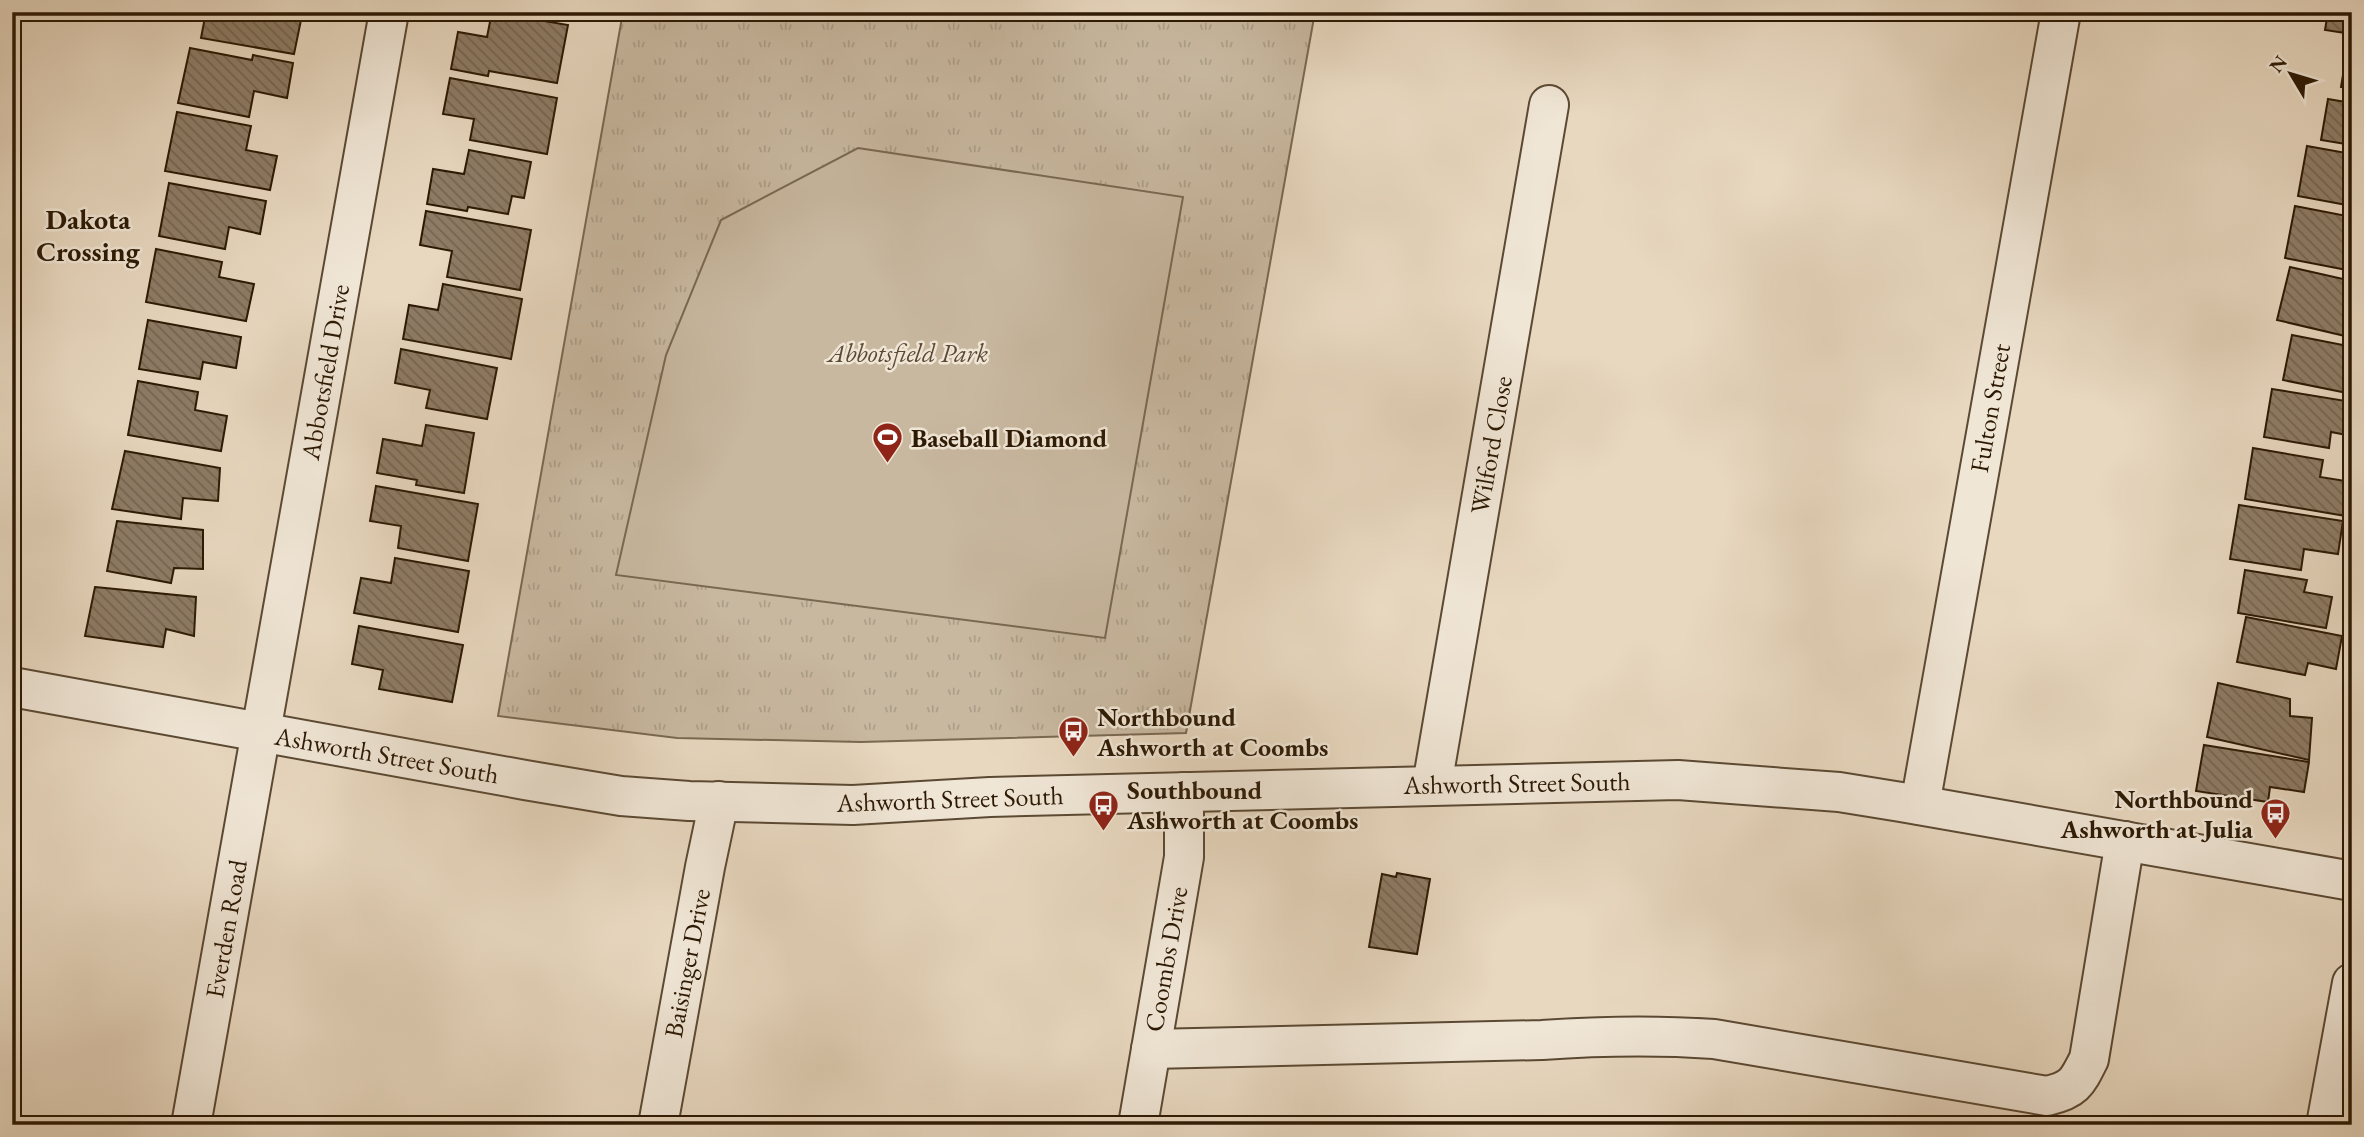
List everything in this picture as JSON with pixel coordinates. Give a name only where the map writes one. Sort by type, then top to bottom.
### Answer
[{"type":"street","name":"Abbotsfield Drive","points":[[260,733],[389,12]]},
{"type":"street","name":"Fulton Street","points":[[1920,805],[2061,12]]},
{"type":"street","name":"Wilford Close","points":[[1432,785],[1549,105]]},
{"type":"street","name":"Ashworth Street South","points":[[12,687],[621,796],[853,805],[990,797],[1678,780],[1839,792],[2352,880]]},
{"type":"street","name":"Everden Road","points":[[191,1125],[260,733]]},
{"type":"street","name":"Coombs Drive","points":[[1138,1125],[1184,857],[1184,792]]},
{"type":"street","name":"Baisinger Drive","points":[[658,1125],[719,801]]},
{"type":"street","points":[[1151,1049],[1542,1040],[1594,1036],[1714,1038],[2047,1097],[2066,1092],[2077,1082],[2090,1059],[2125,841]]},
{"type":"street","points":[[2326,1125],[2352,983]]},
{"type":"green space","name":"Abbotsfield Park","points":[[623,12],[1315,12],[1186,733],[861,742],[677,738],[498,716]]},
{"type":"green space","name":"Baseball Diamond","points":[[858,148],[1183,197],[1105,638],[616,575],[666,355],[721,220]]},
{"type":"building","points":[[206,12],[270,12],[301,20],[294,54],[201,38]]},
{"type":"building","points":[[492,12],[568,25],[557,83],[489,71],[488,76],[451,69],[458,32],[487,37]]},
{"type":"building","points":[[2328,12],[2352,12],[2352,34],[2325,30]]},
{"type":"building","points":[[2349,39],[2352,39],[2352,89],[2341,87]]},
{"type":"building","points":[[190,48],[252,60],[253,55],[293,63],[287,98],[254,91],[249,117],[178,103]]},
{"type":"building","points":[[450,78],[557,98],[547,154],[470,140],[474,119],[443,114]]},
{"type":"building","points":[[2328,99],[2352,103],[2352,145],[2321,140]]},
{"type":"building","points":[[177,112],[251,126],[246,150],[277,156],[270,190],[165,171]]},
{"type":"building","points":[[2307,146],[2352,154],[2352,206],[2298,196]]},
{"type":"building","points":[[469,150],[531,162],[524,198],[512,196],[508,214],[427,204],[433,169],[464,174]]},
{"type":"building","points":[[169,183],[266,201],[260,234],[229,227],[225,249],[159,236]]},
{"type":"building","points":[[2295,206],[2352,217],[2352,271],[2285,258]]},
{"type":"building","points":[[426,211],[531,230],[520,290],[447,277],[452,251],[420,245]]},
{"type":"building","points":[[156,249],[222,262],[219,277],[254,284],[246,321],[146,302]]},
{"type":"building","points":[[2290,267],[2352,281],[2352,313],[2345,336],[2277,320]]},
{"type":"building","points":[[443,284],[522,299],[511,359],[403,339],[409,305],[438,310]]},
{"type":"building","points":[[148,320],[241,337],[236,368],[203,362],[200,379],[139,369]]},
{"type":"building","points":[[2292,335],[2348,346],[2346,357],[2352,358],[2352,394],[2283,380]]},
{"type":"building","points":[[401,349],[497,368],[487,419],[426,408],[430,390],[395,383]]},
{"type":"building","points":[[138,381],[198,392],[195,410],[227,416],[221,451],[128,435]]},
{"type":"building","points":[[2272,389],[2352,402],[2352,436],[2331,432],[2329,448],[2264,437]]},
{"type":"building","points":[[426,425],[474,433],[464,493],[416,485],[417,480],[377,473],[383,439],[422,446]]},
{"type":"building","points":[[2253,448],[2323,460],[2320,477],[2352,482],[2346,516],[2245,499]]},
{"type":"building","points":[[125,451],[220,468],[218,501],[183,498],[181,519],[112,509]]},
{"type":"building","points":[[376,486],[478,504],[468,561],[398,548],[401,526],[370,521]]},
{"type":"building","points":[[2239,505],[2343,521],[2338,554],[2304,549],[2301,570],[2230,559]]},
{"type":"building","points":[[117,521],[203,530],[203,569],[174,568],[171,583],[107,571]]},
{"type":"building","points":[[395,558],[469,571],[458,632],[354,613],[361,578],[391,583]]},
{"type":"building","points":[[2245,570],[2307,580],[2304,592],[2332,597],[2326,628],[2238,613]]},
{"type":"building","points":[[95,587],[196,597],[194,636],[166,629],[163,647],[85,636]]},
{"type":"building","points":[[2246,617],[2342,636],[2336,669],[2308,663],[2305,675],[2237,662]]},
{"type":"building","points":[[359,626],[463,645],[452,702],[379,689],[383,670],[352,664]]},
{"type":"building","points":[[2218,683],[2290,699],[2290,716],[2312,718],[2309,760],[2207,737]]},
{"type":"building","points":[[2204,745],[2309,762],[2304,792],[2270,787],[2268,802],[2196,791]]},
{"type":"building","points":[[1397,873],[1430,879],[1417,954],[1369,947],[1382,874],[1396,877]]},
{"type":"place","name":"Baseball Diamond","points":[[888,465]]},
{"type":"place","name":"Northbound Ashworth at Coombs","points":[[1074,759]]},
{"type":"place","name":"Southbound Ashworth at Coombs","points":[[1104,832]]},
{"type":"place","name":"Northbound Ashworth at Julia","points":[[2276,841]]},
{"type":"district","name":"Dakota Crossing","points":[[88,235]]}]
